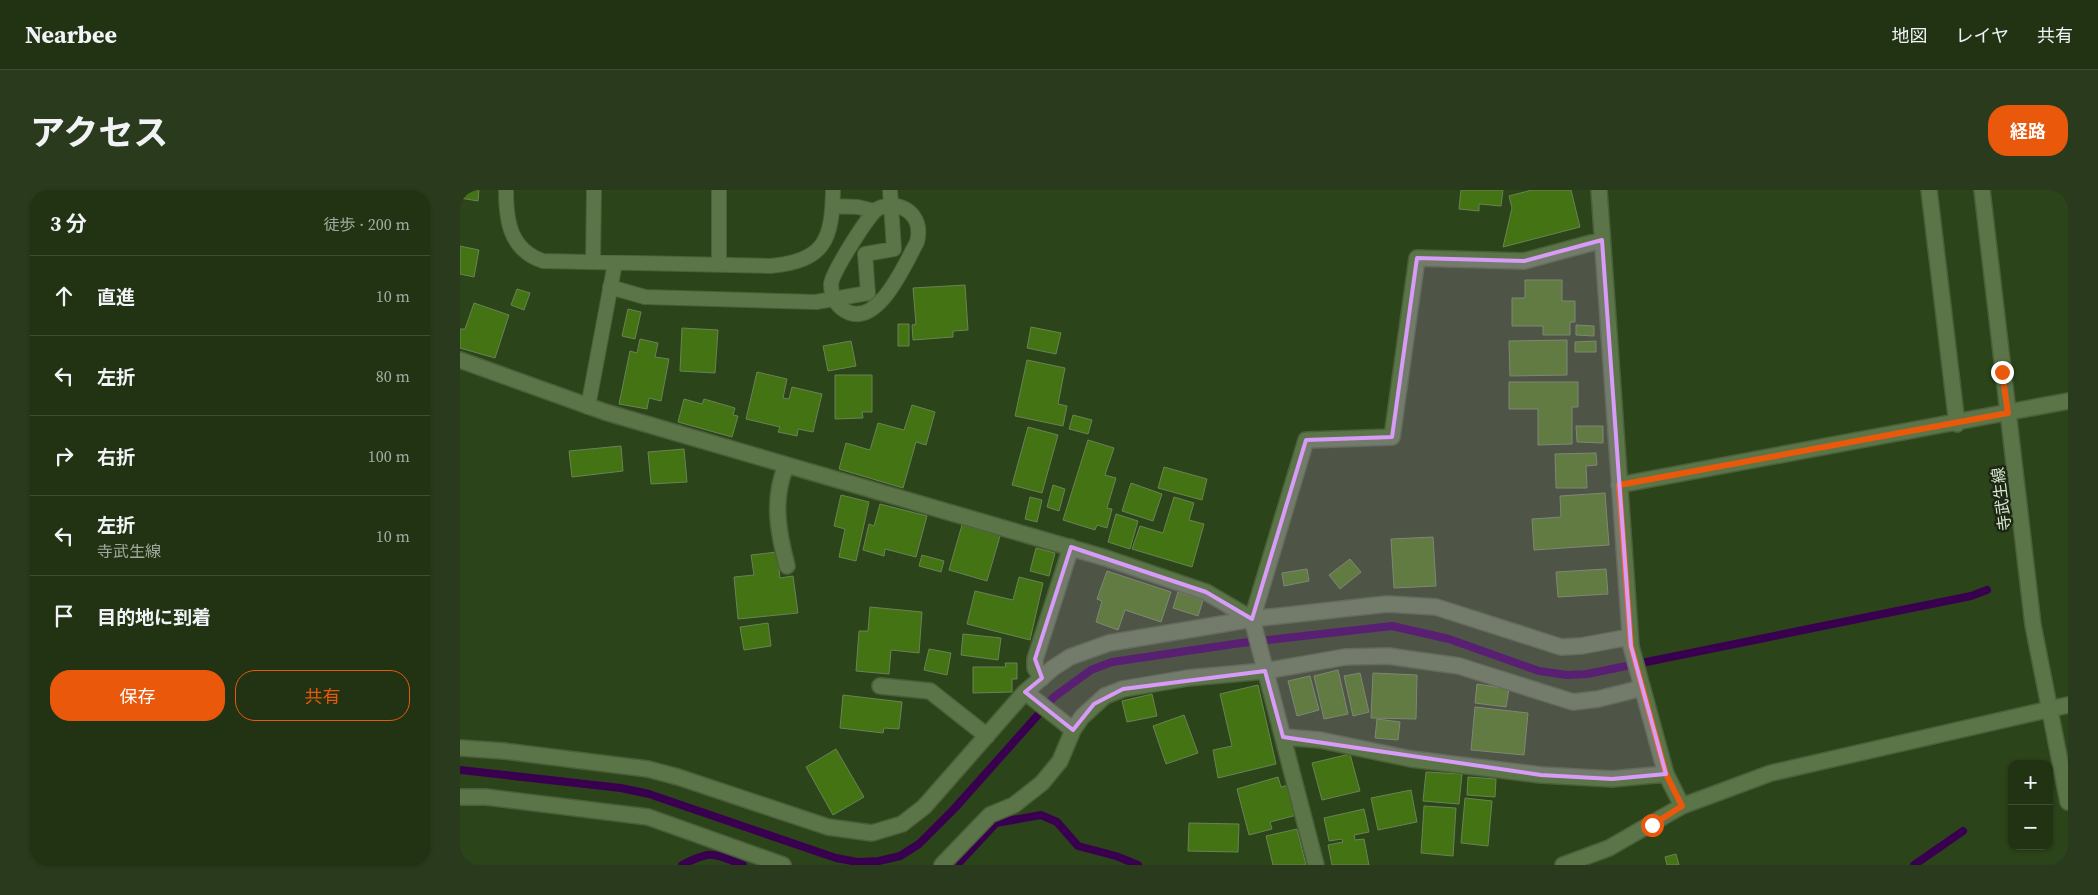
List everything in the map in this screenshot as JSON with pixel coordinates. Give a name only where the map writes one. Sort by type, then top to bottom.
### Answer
[{"type":"street","points":[[1599,190],[1631,641],[1666,774],[1682,806]]},
{"type":"street","points":[[1929,190],[1956,424]]},
{"type":"street","name":"寺武生線","points":[[1982,190],[2002,372],[2034,625],[2048,710],[2068,802]]},
{"type":"street","points":[[1316,865],[1253,621],[1306,440],[1392,438],[1417,258],[1524,262],[1602,240]]},
{"type":"street","points":[[460,360],[588,406],[786,466],[1071,547],[1206,592],[1253,621]]},
{"type":"street","points":[[1619,485],[1796,451],[1956,424],[2068,401]]},
{"type":"street","points":[[786,466],[782,476],[777,503],[778,522],[787,566]]},
{"type":"street","points":[[1042,678],[1035,668],[1035,659],[1071,547]]},
{"type":"street","points":[[460,748],[504,751],[648,769],[678,776],[828,827],[872,833],[895,827],[912,818],[937,794],[987,736],[1029,695],[1042,678],[1070,657],[1109,643],[1370,604],[1436,607],[1561,647],[1631,641]]},
{"type":"street","points":[[942,865],[990,814],[1014,805],[1042,783],[1060,761],[1068,726],[1094,704],[1122,688],[1264,665],[1337,658],[1388,656],[1468,668],[1573,702],[1598,699],[1641,684]]},
{"type":"street","points":[[880,686],[930,691],[987,736]]},
{"type":"street","points":[[1029,695],[1068,726]]},
{"type":"street","points":[[1563,865],[1609,848],[1682,806],[1771,773],[2068,705]]},
{"type":"street","points":[[1283,738],[1320,740],[1411,759],[1541,775],[1612,779],[1666,774]]},
{"type":"street","points":[[460,796],[486,797],[648,817],[783,865]]},
{"type":"lane","points":[[506,190],[506,208],[510,228],[517,242],[529,256],[556,262],[770,266],[802,260],[812,255],[827,237],[832,227],[833,190]]},
{"type":"lane","points":[[594,190],[594,262]]},
{"type":"lane","points":[[719,190],[719,265]]},
{"type":"lane","points":[[610,287],[645,297],[816,302],[868,293],[865,254],[894,248],[890,190]]},
{"type":"lane","points":[[832,206],[858,207],[874,211],[891,205],[900,206],[908,210],[919,224],[918,242],[884,298],[872,311],[863,314],[846,311],[834,299],[831,290],[834,273],[874,211]]},
{"type":"lane","points":[[588,406],[615,263]]},
{"type":"highlighted area","points":[[1602,240],[1631,646],[1666,774],[1612,779],[1541,775],[1283,737],[1265,671],[1123,689],[1094,704],[1073,730],[1025,692],[1042,678],[1035,659],[1071,547],[1206,592],[1252,619],[1306,440],[1392,437],[1417,258],[1524,261]]},
{"type":"building","points":[[460,190],[479,190],[478,201],[460,198]]},
{"type":"building","points":[[1461,190],[1503,190],[1501,206],[1479,204],[1479,211],[1459,209]]},
{"type":"building","points":[[1532,190],[1571,190],[1580,227],[1503,247],[1512,208],[1509,196]]},
{"type":"building","points":[[460,246],[479,250],[474,277],[460,274]]},
{"type":"building","points":[[1525,280],[1562,280],[1562,301],[1575,301],[1575,322],[1570,322],[1570,335],[1543,335],[1543,326],[1512,326],[1512,298],[1525,298]]},
{"type":"building","points":[[965,285],[968,330],[953,331],[953,337],[913,340],[912,325],[916,324],[913,288]]},
{"type":"building","points":[[517,289],[530,293],[524,310],[511,305]]},
{"type":"building","points":[[474,303],[509,315],[495,358],[460,348],[460,329],[465,329]]},
{"type":"building","points":[[628,309],[641,312],[635,339],[622,336]]},
{"type":"building","points":[[898,324],[909,324],[909,346],[898,346]]},
{"type":"building","points":[[1576,325],[1594,326],[1594,336],[1576,335]]},
{"type":"building","points":[[1031,327],[1061,333],[1056,354],[1027,348]]},
{"type":"building","points":[[682,328],[718,330],[715,373],[680,371]]},
{"type":"building","points":[[640,339],[658,343],[655,357],[669,359],[661,401],[649,398],[647,409],[619,404],[630,351],[637,353]]},
{"type":"building","points":[[1567,340],[1567,375],[1510,376],[1509,341]]},
{"type":"building","points":[[851,341],[856,366],[828,371],[823,346]]},
{"type":"building","points":[[1596,341],[1596,352],[1575,352],[1575,342]]},
{"type":"building","points":[[1027,360],[1065,368],[1058,404],[1067,406],[1063,426],[1015,416]]},
{"type":"building","points":[[757,372],[787,379],[783,398],[789,399],[792,387],[822,394],[813,432],[798,429],[797,436],[778,432],[780,427],[746,419]]},
{"type":"building","points":[[835,375],[872,375],[872,412],[862,412],[863,418],[835,419]]},
{"type":"building","points":[[1509,382],[1578,382],[1578,407],[1572,407],[1572,444],[1538,445],[1538,409],[1509,409]]},
{"type":"building","points":[[684,399],[702,404],[704,399],[735,408],[733,415],[738,416],[732,437],[678,422]]},
{"type":"building","points":[[912,405],[935,412],[926,445],[916,442],[903,488],[839,469],[846,443],[870,450],[878,423],[904,430]]},
{"type":"building","points":[[1073,415],[1092,420],[1088,434],[1069,429]]},
{"type":"building","points":[[1576,426],[1603,426],[1603,443],[1577,442]]},
{"type":"building","points":[[1028,427],[1058,435],[1042,493],[1012,485]]},
{"type":"building","points":[[1088,440],[1114,448],[1105,475],[1116,478],[1107,508],[1112,509],[1107,528],[1097,525],[1095,530],[1063,520]]},
{"type":"building","points":[[621,446],[623,471],[572,477],[569,451]]},
{"type":"building","points":[[684,449],[687,482],[651,484],[648,452]]},
{"type":"building","points":[[1596,453],[1597,465],[1586,466],[1587,488],[1556,488],[1555,454]]},
{"type":"building","points":[[1164,467],[1207,479],[1202,500],[1158,488]]},
{"type":"building","points":[[1131,483],[1162,494],[1153,521],[1122,511]]},
{"type":"building","points":[[1053,485],[1065,489],[1059,511],[1047,507]]},
{"type":"building","points":[[1605,493],[1609,545],[1534,550],[1532,519],[1561,517],[1560,496]]},
{"type":"building","points":[[841,495],[869,502],[856,561],[839,557],[845,529],[834,526]]},
{"type":"building","points":[[1030,497],[1042,500],[1037,522],[1025,519]]},
{"type":"building","points":[[1174,497],[1194,503],[1189,520],[1204,524],[1192,567],[1132,549],[1140,526],[1163,533]]},
{"type":"building","points":[[880,504],[927,516],[916,557],[885,549],[884,556],[863,550],[869,524],[874,526]]},
{"type":"building","points":[[1116,514],[1138,521],[1130,549],[1108,542]]},
{"type":"building","points":[[962,525],[1000,536],[987,581],[949,570]]},
{"type":"building","points":[[1433,537],[1436,586],[1394,588],[1391,539]]},
{"type":"building","points":[[1036,548],[1055,553],[1049,576],[1030,571]]},
{"type":"building","points":[[777,552],[780,578],[793,576],[798,613],[738,619],[734,577],[754,575],[751,555]]},
{"type":"building","points":[[922,555],[944,561],[941,572],[919,566]]},
{"type":"building","points":[[1350,559],[1361,572],[1340,589],[1329,575]]},
{"type":"building","points":[[1307,569],[1309,581],[1284,586],[1282,573]]},
{"type":"building","points":[[1606,569],[1608,594],[1558,597],[1556,572]]},
{"type":"building","points":[[1107,571],[1171,592],[1161,622],[1125,610],[1118,630],[1096,622],[1102,601],[1097,599]]},
{"type":"building","points":[[1019,577],[1043,583],[1030,640],[967,624],[975,591],[1013,600]]},
{"type":"building","points":[[1178,592],[1203,600],[1198,616],[1173,608]]},
{"type":"building","points":[[870,607],[922,612],[919,653],[891,650],[889,674],[856,671],[859,631],[868,631]]},
{"type":"building","points":[[768,623],[771,646],[744,650],[740,627]]},
{"type":"building","points":[[963,634],[1001,638],[998,660],[961,655]]},
{"type":"building","points":[[929,649],[951,653],[947,675],[924,670]]},
{"type":"building","points":[[1005,663],[1017,663],[1017,679],[1012,679],[1012,692],[973,693],[973,667],[1006,667]]},
{"type":"building","points":[[1338,670],[1348,714],[1324,719],[1314,676]]},
{"type":"building","points":[[1360,673],[1369,712],[1353,716],[1344,676]]},
{"type":"building","points":[[1373,673],[1417,675],[1416,719],[1371,718]]},
{"type":"building","points":[[1310,676],[1319,710],[1297,716],[1288,681]]},
{"type":"building","points":[[1477,684],[1509,689],[1506,707],[1475,703]]},
{"type":"building","points":[[1258,685],[1276,764],[1218,778],[1213,750],[1232,746],[1220,694]]},
{"type":"building","points":[[1152,694],[1157,716],[1127,722],[1122,701]]},
{"type":"building","points":[[843,695],[902,702],[899,729],[884,728],[883,733],[840,728]]},
{"type":"building","points":[[1475,707],[1528,713],[1524,755],[1471,750]]},
{"type":"building","points":[[1184,715],[1198,753],[1166,764],[1153,726]]},
{"type":"building","points":[[1377,719],[1400,722],[1398,740],[1375,738]]},
{"type":"building","points":[[836,749],[864,797],[833,815],[806,767]]},
{"type":"building","points":[[1350,754],[1360,791],[1322,800],[1312,763]]},
{"type":"building","points":[[1426,772],[1462,774],[1459,804],[1423,801]]},
{"type":"building","points":[[1278,777],[1281,787],[1289,785],[1297,815],[1270,822],[1272,829],[1249,835],[1237,789]]},
{"type":"building","points":[[1468,777],[1496,779],[1495,797],[1467,795]]},
{"type":"building","points":[[1411,790],[1417,822],[1378,830],[1371,798]]},
{"type":"building","points":[[1465,798],[1492,801],[1488,846],[1461,843]]},
{"type":"building","points":[[1424,806],[1456,808],[1453,856],[1421,853]]},
{"type":"building","points":[[1364,809],[1369,832],[1354,835],[1355,840],[1364,839],[1369,865],[1332,865],[1328,845],[1343,842],[1342,839],[1329,841],[1324,818]]},
{"type":"building","points":[[1189,823],[1239,824],[1238,852],[1188,851]]},
{"type":"building","points":[[1297,829],[1306,865],[1273,865],[1266,836]]},
{"type":"building","points":[[1676,854],[1679,865],[1667,865],[1665,857]]},
{"type":"waterway","points":[[460,770],[621,788],[649,794],[836,858],[857,862],[879,861],[900,856],[919,844],[954,809],[1054,697],[1091,670],[1112,662],[1241,643],[1392,626],[1449,639],[1539,671],[1567,675],[1587,674],[1971,596],[1987,590]]},
{"type":"waterway","points":[[957,865],[996,823],[1041,815],[1057,822],[1078,846],[1116,856],[1138,865]]},
{"type":"waterway","points":[[1914,865],[1963,831]]},
{"type":"waterway","points":[[682,865],[706,855],[718,856],[743,865]]},
{"type":"route","points":[[1652,825],[1682,806],[1666,774],[1631,646],[1619,485],[2008,413],[2002,372]]}]
